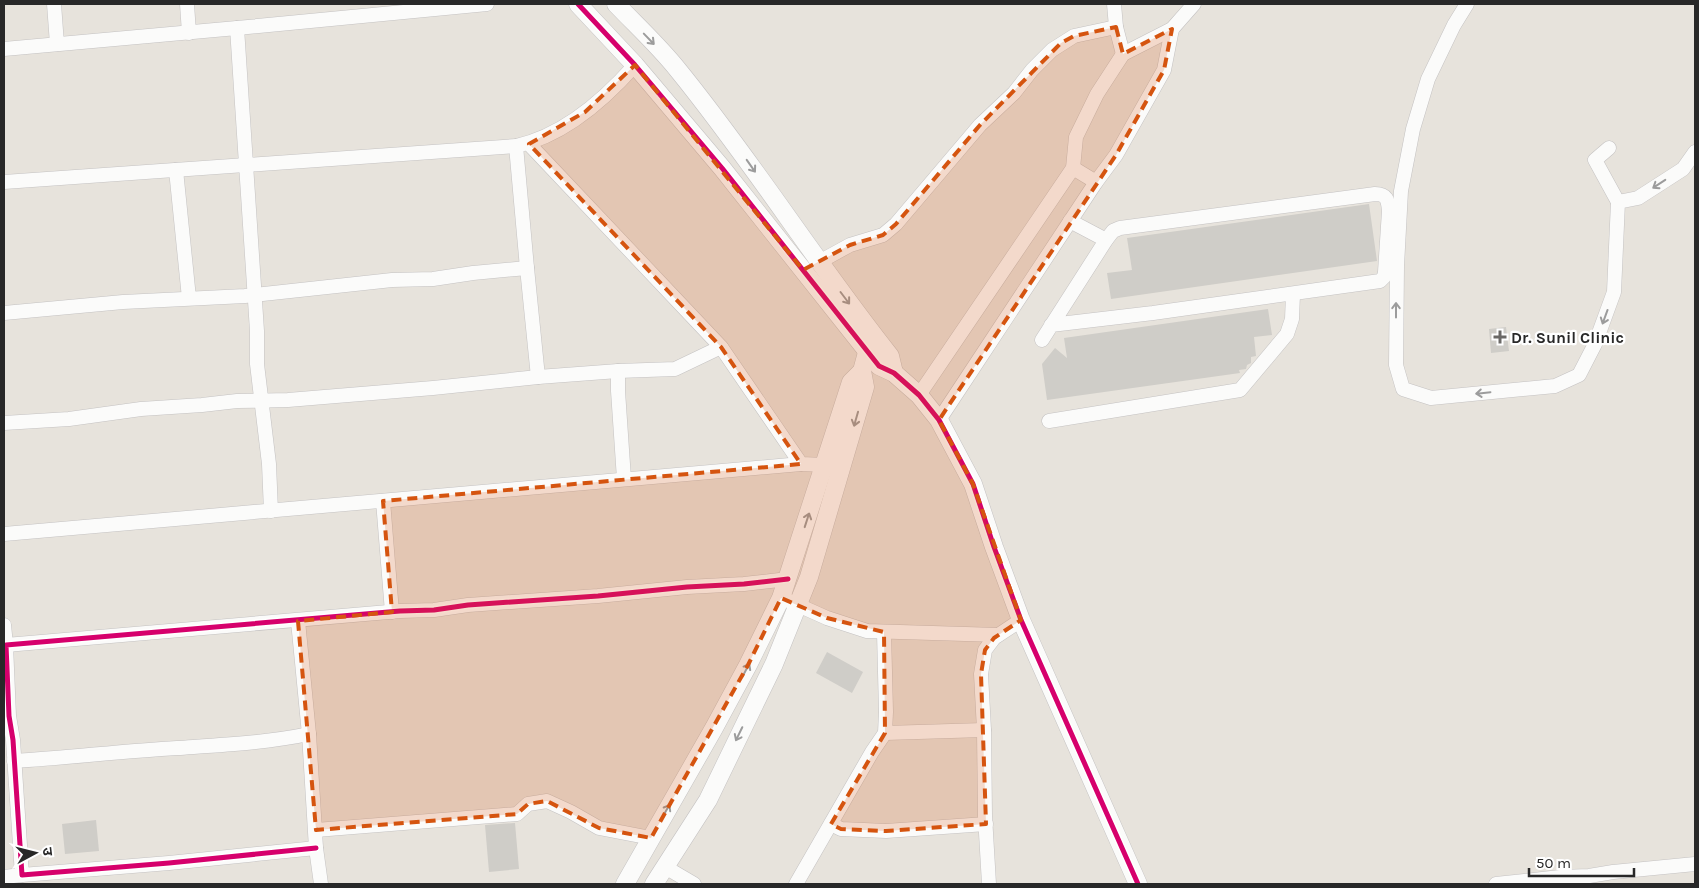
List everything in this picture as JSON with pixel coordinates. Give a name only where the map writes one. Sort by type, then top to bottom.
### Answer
[{"type":"street","points":[[54,4],[57,44]]},
{"type":"street","points":[[187,4],[188,33]]},
{"type":"street","points":[[4,49],[487,4]]},
{"type":"street","points":[[578,4],[635,65],[870,342],[890,356],[894,373],[919,395],[939,420],[973,484],[994,547],[1022,620],[1138,884]]},
{"type":"street","points":[[616,4],[677,68],[744,156],[818,262],[870,342],[862,372],[865,387],[809,577],[798,605],[774,664],[708,800],[654,884]]},
{"type":"street","points":[[1114,4],[1116,27],[1123,54]]},
{"type":"street","points":[[919,395],[1073,168],[1076,137],[1097,94],[1123,54],[1172,29],[1194,4]]},
{"type":"street","points":[[1467,4],[1454,25],[1428,79],[1413,129],[1401,191],[1397,266],[1396,365],[1403,389],[1431,398],[1555,386],[1579,375],[1595,344],[1614,292],[1618,202],[1595,160],[1610,148]]},
{"type":"street","points":[[818,262],[850,245],[883,235],[896,224],[975,131],[1014,93],[1032,70],[1052,50],[1074,36],[1116,27]]},
{"type":"street","points":[[237,28],[257,331],[257,364],[269,464],[271,511]]},
{"type":"street","points":[[939,420],[1096,182],[1116,155],[1164,70],[1172,29]]},
{"type":"street","points":[[4,182],[523,145],[586,112],[618,85],[635,65]]},
{"type":"street","points":[[523,145],[526,268],[538,377]]},
{"type":"street","points":[[523,145],[721,347],[801,464]]},
{"type":"street","points":[[1618,202],[1638,198],[1683,168],[1695,152]]},
{"type":"street","points":[[1073,168],[1096,182]]},
{"type":"street","points":[[176,170],[189,298]]},
{"type":"street","points":[[1042,340],[1051,325],[1106,240],[1113,231],[1120,228],[1374,194],[1381,194],[1386,197],[1389,211],[1384,277],[1380,281],[1051,325]]},
{"type":"street","points":[[1070,221],[1106,240]]},
{"type":"street","points":[[4,313],[189,298],[254,295],[392,280],[433,279],[526,268]]},
{"type":"street","points":[[1049,420],[1240,390],[1287,334],[1292,318],[1293,294]]},
{"type":"street","points":[[4,423],[32,422],[141,409],[262,400],[288,400],[538,377],[675,369],[721,347]]},
{"type":"street","points":[[618,371],[624,480]]},
{"type":"street","points":[[625,884],[740,681],[781,598],[851,382],[862,372]]},
{"type":"street","points":[[4,534],[801,464],[825,465]]},
{"type":"street","points":[[383,501],[392,612]]},
{"type":"street","points":[[5,645],[788,579]]},
{"type":"street","points":[[781,598],[827,618],[867,631],[953,632],[998,635]]},
{"type":"street","points":[[989,884],[981,674],[985,650],[998,635],[1022,620]]},
{"type":"street","points":[[298,621],[309,734],[316,848],[321,884]]},
{"type":"street","points":[[4,625],[9,716],[22,875]]},
{"type":"street","points":[[796,884],[872,752],[885,733],[884,632]]},
{"type":"street","points":[[885,733],[984,730]]},
{"type":"street","points":[[14,761],[224,746],[309,734]]},
{"type":"street","points":[[316,830],[517,814],[528,804],[547,801],[571,812],[598,828],[650,838]]},
{"type":"street","points":[[831,824],[842,829],[886,831],[986,824]]},
{"type":"street","points":[[4,877],[316,848]]},
{"type":"street","points":[[1496,884],[1539,882],[1560,877],[1589,876],[1695,864]]},
{"type":"street","points":[[665,867],[694,884]]},
{"type":"highlighted area","points":[[1116,27],[1123,54],[1172,29],[1164,70],[1116,155],[939,420],[973,484],[1021,620],[994,638],[985,650],[981,674],[986,824],[886,831],[841,829],[831,824],[885,733],[884,632],[827,618],[781,598],[748,665],[651,838],[599,828],[547,801],[528,804],[517,814],[316,830],[298,621],[392,612],[383,501],[801,464],[721,347],[529,144],[585,112],[635,65],[803,270],[850,245],[883,235],[896,224],[980,125],[1061,43],[1074,36]]},
{"type":"building","points":[[1369,204],[1377,261],[1111,299],[1107,273],[1132,270],[1127,238]]},
{"type":"building","points":[[1268,309],[1272,335],[1254,337],[1256,356],[1251,357],[1251,363],[1247,365],[1246,369],[1239,370],[1240,373],[1047,400],[1042,364],[1055,348],[1067,358],[1064,338]]},
{"type":"building","points":[[1506,327],[1509,351],[1491,353],[1489,329]]},
{"type":"building","points":[[827,652],[863,672],[852,693],[816,673]]},
{"type":"building","points":[[96,820],[99,851],[65,854],[62,824]]},
{"type":"building","points":[[515,823],[519,869],[489,872],[485,825]]},
{"type":"cycle path","points":[[578,4],[635,65],[722,168],[879,366],[894,373],[919,395],[939,420],[973,484],[1021,620],[1138,884]]},
{"type":"cycle path","points":[[316,848],[22,875],[13,740],[9,716],[6,645],[788,579]]},
{"type":"place","name":"Dr. Sunil Clinic","points":[[1500,337]]}]
